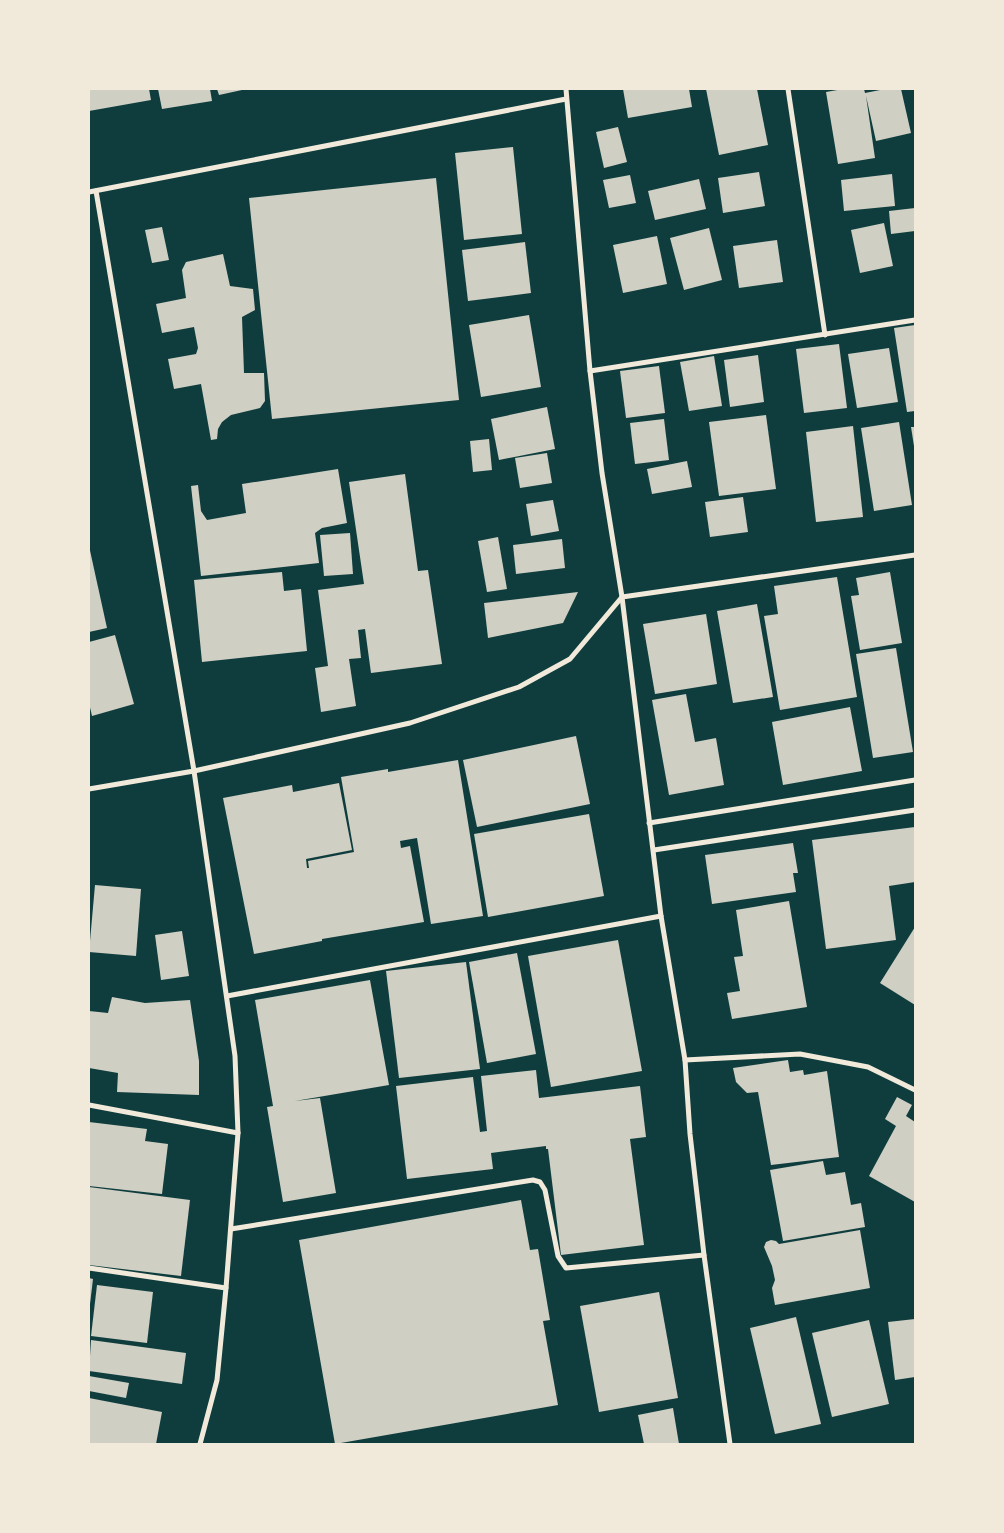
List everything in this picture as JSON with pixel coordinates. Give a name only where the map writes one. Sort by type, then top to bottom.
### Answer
[{"type":"street","points":[[566,89],[590,371],[602,473],[622,597],[648,823],[654,850],[661,916],[685,1060],[690,1134],[704,1255],[730,1444]]},
{"type":"street","points":[[788,89],[825,335]]},
{"type":"street","points":[[89,192],[566,99]]},
{"type":"street","points":[[96,191],[194,770],[235,1056],[238,1133],[226,1288],[217,1380],[200,1444]]},
{"type":"street","points":[[590,371],[915,320]]},
{"type":"street","points":[[89,789],[194,770],[410,724],[519,687],[570,659],[622,597],[915,555]]},
{"type":"street","points":[[648,823],[915,780]]},
{"type":"street","points":[[654,850],[915,810]]},
{"type":"street","points":[[227,996],[661,916]]},
{"type":"street","points":[[685,1060],[800,1054],[868,1067],[915,1090]]},
{"type":"street","points":[[89,1105],[238,1133]]},
{"type":"street","points":[[230,1229],[533,1180],[540,1182],[545,1190],[558,1256],[566,1268],[704,1255]]},
{"type":"street","points":[[89,1268],[226,1288]]},
{"type":"building","points":[[89,89],[149,89],[151,100],[89,111]]},
{"type":"building","points":[[158,89],[210,89],[212,101],[162,109]]},
{"type":"building","points":[[217,89],[242,89],[242,90],[219,95]]},
{"type":"building","points":[[623,89],[689,89],[692,107],[628,118]]},
{"type":"building","points":[[706,89],[757,89],[768,145],[719,155]]},
{"type":"building","points":[[843,89],[864,89],[865,93],[885,89],[901,89],[911,133],[876,141],[866,96],[875,158],[838,164],[826,92]]},
{"type":"building","points":[[618,127],[627,162],[604,168],[596,132]]},
{"type":"building","points":[[513,147],[522,234],[464,240],[455,153]]},
{"type":"building","points":[[759,172],[765,206],[723,213],[718,178]]},
{"type":"building","points":[[892,174],[895,206],[844,211],[841,180]]},
{"type":"building","points":[[630,175],[636,203],[609,208],[603,180]]},
{"type":"building","points":[[436,178],[459,400],[272,419],[249,198]]},
{"type":"building","points":[[699,179],[706,209],[655,220],[648,191]]},
{"type":"building","points":[[915,208],[915,231],[891,234],[889,211]]},
{"type":"building","points":[[884,223],[893,266],[860,273],[851,230]]},
{"type":"building","points":[[162,227],[169,260],[152,263],[145,230]]},
{"type":"building","points":[[709,228],[722,280],[684,290],[670,238]]},
{"type":"building","points":[[657,236],[667,284],[623,293],[613,245]]},
{"type":"building","points":[[777,240],[783,282],[739,288],[733,246]]},
{"type":"building","points":[[525,242],[531,293],[468,301],[462,250]]},
{"type":"building","points":[[223,254],[230,286],[253,289],[255,310],[242,317],[244,373],[264,373],[265,401],[260,408],[231,415],[222,422],[218,429],[217,439],[211,440],[201,384],[174,389],[168,359],[196,354],[198,348],[194,327],[162,333],[156,304],[186,298],[182,270],[186,262]]},
{"type":"building","points":[[529,315],[541,387],[481,397],[469,325]]},
{"type":"building","points":[[915,325],[915,411],[907,412],[894,328]]},
{"type":"building","points":[[839,344],[847,408],[804,413],[796,349]]},
{"type":"building","points":[[889,348],[898,402],[857,408],[848,354]]},
{"type":"building","points":[[758,355],[764,402],[730,407],[724,360]]},
{"type":"building","points":[[714,356],[722,406],[689,411],[680,362]]},
{"type":"building","points":[[659,366],[665,413],[626,418],[620,371]]},
{"type":"building","points":[[547,407],[555,449],[499,460],[491,419]]},
{"type":"building","points":[[766,415],[776,489],[719,496],[709,422]]},
{"type":"building","points":[[664,419],[669,460],[635,464],[630,423]]},
{"type":"building","points":[[899,422],[912,505],[874,511],[861,428]]},
{"type":"building","points":[[853,426],[863,517],[816,522],[806,432]]},
{"type":"building","points":[[911,427],[915,427],[915,446],[914,446]]},
{"type":"building","points":[[489,439],[492,470],[473,472],[470,441]]},
{"type":"building","points":[[547,453],[552,483],[520,488],[515,458]]},
{"type":"building","points":[[687,461],[692,487],[652,494],[647,469]]},
{"type":"building","points":[[338,469],[347,523],[322,528],[315,533],[319,563],[201,576],[191,486],[198,485],[201,511],[207,520],[246,513],[242,484]]},
{"type":"building","points":[[405,474],[418,571],[428,570],[442,664],[371,673],[365,629],[358,630],[361,658],[349,659],[356,706],[321,712],[315,668],[328,666],[318,590],[364,584],[349,482]]},
{"type":"building","points":[[743,497],[748,532],[710,537],[705,502]]},
{"type":"building","points":[[553,500],[559,531],[531,536],[526,504]]},
{"type":"building","points":[[350,533],[353,574],[324,576],[320,535]]},
{"type":"building","points":[[498,537],[507,589],[487,592],[478,541]]},
{"type":"building","points":[[562,539],[565,568],[516,574],[513,545]]},
{"type":"building","points":[[89,546],[107,628],[89,632]]},
{"type":"building","points":[[282,572],[284,591],[301,589],[307,651],[202,662],[194,580]]},
{"type":"building","points":[[890,572],[902,643],[860,650],[851,596],[859,595],[856,578]]},
{"type":"building","points":[[837,577],[857,697],[780,710],[764,616],[778,614],[774,586]]},
{"type":"building","points":[[578,592],[563,623],[488,638],[484,603]]},
{"type":"building","points":[[757,604],[773,697],[733,703],[717,611]]},
{"type":"building","points":[[706,614],[717,684],[655,694],[643,624]]},
{"type":"building","points":[[115,635],[134,704],[92,716],[89,703],[89,642]]},
{"type":"building","points":[[896,648],[913,752],[873,758],[856,654]]},
{"type":"building","points":[[686,694],[695,742],[716,738],[724,785],[669,795],[652,700]]},
{"type":"building","points":[[850,707],[862,771],[783,785],[772,722]]},
{"type":"building","points":[[576,736],[590,804],[477,827],[463,760]]},
{"type":"building","points":[[458,760],[483,916],[431,924],[417,838],[400,841],[401,848],[410,846],[424,922],[322,939],[322,941],[254,954],[223,798],[292,785],[293,792],[339,783],[352,850],[306,859],[307,868],[309,868],[308,861],[354,852],[341,777],[388,769],[388,772]]},
{"type":"building","points":[[589,814],[604,896],[488,917],[474,834]]},
{"type":"building","points":[[915,827],[915,882],[889,886],[896,940],[826,949],[812,840]]},
{"type":"building","points":[[793,843],[798,873],[793,873],[796,892],[712,904],[705,855]]},
{"type":"building","points":[[95,885],[141,889],[136,956],[89,952]]},
{"type":"building","points":[[789,901],[807,1007],[732,1019],[727,993],[740,991],[734,957],[743,956],[736,910]]},
{"type":"building","points":[[915,927],[915,1005],[880,983]]},
{"type":"building","points":[[182,931],[189,976],[161,980],[155,935]]},
{"type":"building","points":[[618,940],[642,1071],[551,1087],[528,956]]},
{"type":"building","points":[[517,953],[536,1054],[487,1063],[469,962]]},
{"type":"building","points":[[466,962],[480,1069],[399,1078],[386,971]]},
{"type":"building","points":[[370,980],[389,1085],[295,1101],[320,1098],[336,1193],[283,1202],[267,1107],[273,1106],[255,1000]]},
{"type":"building","points":[[112,997],[145,1003],[190,1000],[199,1061],[199,1095],[117,1092],[118,1073],[89,1068],[89,1011],[108,1013]]},
{"type":"building","points":[[788,1060],[790,1072],[803,1070],[804,1075],[827,1071],[839,1157],[771,1165],[758,1092],[747,1093],[736,1082],[733,1068]]},
{"type":"building","points":[[536,1070],[539,1098],[640,1086],[646,1137],[630,1139],[644,1245],[561,1255],[548,1149],[546,1149],[546,1146],[491,1153],[493,1169],[407,1179],[396,1086],[473,1077],[480,1132],[487,1131],[481,1076]]},
{"type":"building","points":[[897,1097],[912,1105],[906,1116],[915,1122],[915,1202],[869,1176],[896,1126],[885,1119]]},
{"type":"building","points":[[89,1122],[147,1129],[145,1141],[168,1144],[162,1194],[89,1186]]},
{"type":"building","points":[[823,1161],[826,1175],[845,1172],[851,1205],[861,1203],[865,1227],[783,1241],[770,1170]]},
{"type":"building","points":[[89,1187],[190,1200],[181,1276],[89,1265]]},
{"type":"building","points":[[521,1200],[530,1250],[538,1249],[550,1320],[543,1321],[558,1405],[335,1444],[299,1240]]},
{"type":"building","points":[[860,1230],[870,1288],[775,1305],[772,1288],[775,1280],[772,1266],[764,1247],[766,1242],[771,1240],[779,1244]]},
{"type":"building","points":[[89,1278],[93,1279],[90,1304],[89,1304]]},
{"type":"building","points":[[97,1285],[153,1292],[147,1343],[91,1336]]},
{"type":"building","points":[[659,1292],[678,1398],[599,1412],[580,1306]]},
{"type":"building","points":[[796,1317],[821,1424],[775,1434],[750,1328]]},
{"type":"building","points":[[915,1319],[915,1377],[895,1380],[888,1322]]},
{"type":"building","points":[[869,1320],[889,1404],[832,1417],[812,1333]]},
{"type":"building","points":[[91,1340],[186,1353],[182,1384],[89,1371]]},
{"type":"building","points":[[89,1376],[129,1383],[126,1398],[89,1391]]},
{"type":"building","points":[[89,1398],[162,1412],[156,1444],[89,1444]]},
{"type":"building","points":[[673,1408],[679,1444],[644,1444],[638,1415]]}]
